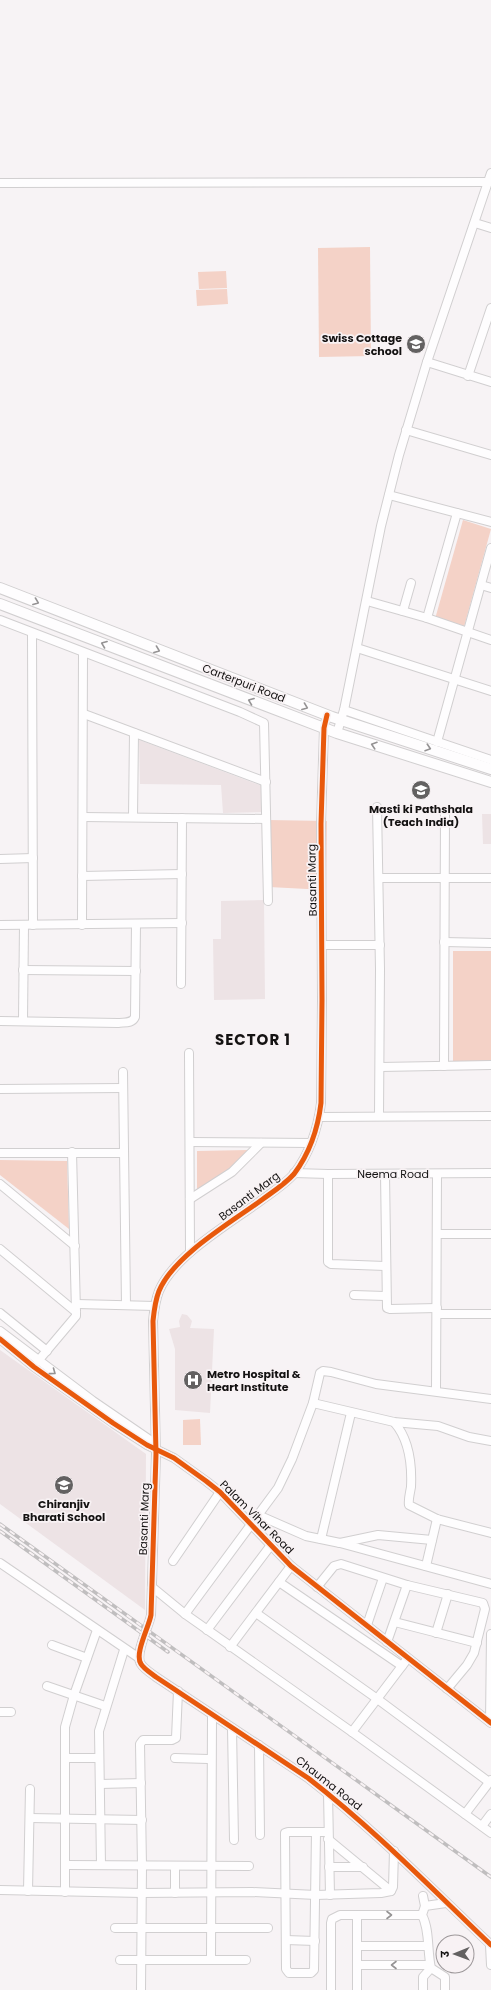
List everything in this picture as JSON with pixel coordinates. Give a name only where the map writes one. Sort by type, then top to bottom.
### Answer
[{"type":"main road","name":"Carterpuri Road","points":[[0,588],[327,715],[342,715],[491,769]]},
{"type":"main road","name":"Carterpuri Road","points":[[0,604],[337,733],[491,782]]},
{"type":"street","points":[[337,733],[357,648],[389,495],[406,430],[427,362],[491,173]]},
{"type":"street","points":[[0,183],[488,182]]},
{"type":"street","points":[[475,223],[491,228]]},
{"type":"street","points":[[468,376],[490,313]]},
{"type":"street","points":[[427,362],[491,382]]},
{"type":"street","points":[[406,430],[491,455]]},
{"type":"street","points":[[389,495],[491,522]]},
{"type":"street","points":[[428,618],[457,513]]},
{"type":"street","points":[[437,742],[491,548]]},
{"type":"street","points":[[403,611],[411,583]]},
{"type":"street","points":[[481,585],[491,588]]},
{"type":"street","points":[[367,601],[428,618],[491,640]]},
{"type":"street","points":[[0,620],[262,721],[265,727],[268,901]]},
{"type":"street","points":[[32,633],[33,925]]},
{"type":"street","points":[[357,648],[491,691]]},
{"type":"street","points":[[82,925],[84,714],[83,653]]},
{"type":"street","points":[[84,714],[266,782]]},
{"type":"street","name":"Basanti Marg","points":[[139,1658],[140,1648],[148,1630],[151,1615],[156,1448],[153,1321],[155,1306],[164,1281],[190,1252],[286,1182],[294,1173],[311,1143],[319,1117],[321,1103],[321,824],[324,728],[327,715]]},
{"type":"street","points":[[342,715],[437,742],[491,760]]},
{"type":"street","points":[[133,817],[134,733]]},
{"type":"street","points":[[377,807],[380,945],[379,1116]]},
{"type":"street","points":[[444,1066],[445,814]]},
{"type":"street","points":[[83,817],[266,819]]},
{"type":"street","points":[[181,984],[182,818]]},
{"type":"street","points":[[0,859],[33,858]]},
{"type":"street","points":[[82,876],[182,874]]},
{"type":"street","points":[[379,878],[491,878]]},
{"type":"street","points":[[0,925],[24,926],[182,923]]},
{"type":"street","points":[[0,1021],[131,1022],[135,1017],[136,924]]},
{"type":"street","points":[[23,1021],[24,926]]},
{"type":"street","points":[[444,942],[491,943]]},
{"type":"street","points":[[322,945],[380,945]]},
{"type":"street","points":[[23,970],[136,971]]},
{"type":"street","points":[[189,1053],[190,1252]]},
{"type":"street","points":[[380,1067],[491,1066]]},
{"type":"street","points":[[123,1072],[126,1305]]},
{"type":"street","points":[[0,1090],[123,1088]]},
{"type":"street","points":[[319,1117],[491,1116]]},
{"type":"street","points":[[190,1142],[311,1143]]},
{"type":"street","points":[[190,1199],[232,1172],[261,1143]]},
{"type":"street","points":[[38,1361],[76,1316],[72,1152]]},
{"type":"street","points":[[0,1153],[123,1152]]},
{"type":"street","name":"Neema Road","points":[[294,1173],[491,1173]]},
{"type":"street","points":[[328,1174],[328,1262],[331,1264],[385,1266]]},
{"type":"street","points":[[385,1174],[386,1306],[390,1309],[491,1314]]},
{"type":"street","points":[[436,1391],[437,1174]]},
{"type":"street","points":[[0,1184],[75,1246]]},
{"type":"street","points":[[437,1234],[491,1234]]},
{"type":"street","points":[[0,1249],[77,1308],[126,1305],[155,1306]]},
{"type":"street","points":[[354,1295],[385,1296]]},
{"type":"street","points":[[0,1313],[47,1351]]},
{"type":"street","name":"Palam Vihar Road","points":[[0,1331],[38,1361],[150,1440],[156,1448]]},
{"type":"street","name":"Palam Vihar Road","points":[[0,1339],[34,1367],[84,1404],[147,1445],[156,1448],[174,1458],[220,1492],[291,1566],[490,1723]]},
{"type":"street","points":[[185,1614],[278,1488],[285,1475],[313,1403],[319,1376],[323,1371],[376,1384],[491,1399]]},
{"type":"street","points":[[313,1403],[394,1422],[438,1426],[469,1437],[491,1441]]},
{"type":"street","points":[[321,1539],[351,1413]]},
{"type":"street","points":[[394,1422],[400,1428],[406,1444],[411,1477],[409,1506],[437,1519],[491,1533]]},
{"type":"street","points":[[173,1561],[220,1492]]},
{"type":"street","points":[[258,1515],[297,1533],[340,1543],[491,1584]]},
{"type":"street","points":[[426,1566],[437,1519]]},
{"type":"street","points":[[340,1543],[354,1539],[383,1535],[432,1540]]},
{"type":"street","points":[[207,1630],[271,1545]]},
{"type":"street","points":[[0,1563],[124,1650],[139,1658]]},
{"type":"street","points":[[317,1587],[334,1566],[337,1565],[484,1604],[477,1643],[470,1660],[447,1689]]},
{"type":"street","points":[[230,1647],[291,1566]]},
{"type":"street","points":[[367,1625],[383,1578]]},
{"type":"street","points":[[279,1582],[402,1666]]},
{"type":"street","points":[[387,1642],[407,1584]]},
{"type":"street","points":[[152,1587],[185,1614],[230,1647],[352,1732],[491,1833]]},
{"type":"street","points":[[436,1633],[448,1594]]},
{"type":"street","points":[[256,1613],[490,1781],[465,1814]]},
{"type":"street","points":[[394,1622],[477,1643]]},
{"type":"street","points":[[65,1892],[67,1820],[65,1758],[67,1719],[74,1694],[97,1630]]},
{"type":"street","points":[[490,1723],[491,1634]]},
{"type":"street","points":[[52,1645],[87,1658]]},
{"type":"street","points":[[101,1865],[98,1731],[124,1650]]},
{"type":"street","name":"Chauma Road","points":[[139,1658],[140,1663],[148,1671],[328,1793],[394,1851],[491,1945]]},
{"type":"street","points":[[352,1732],[376,1698],[409,1658]]},
{"type":"street","points":[[47,1686],[74,1694],[105,1706]]},
{"type":"street","points":[[141,1990],[141,1742],[172,1740],[177,1736],[178,1692]]},
{"type":"street","points":[[0,1712],[11,1712]]},
{"type":"street","points":[[211,1960],[212,1866],[209,1760],[212,1715]]},
{"type":"street","points":[[232,1728],[234,1840]]},
{"type":"street","points":[[259,1745],[260,1835]]},
{"type":"street","points":[[65,1758],[99,1758]]},
{"type":"street","points":[[175,1758],[209,1760]]},
{"type":"street","points":[[100,1784],[141,1783]]},
{"type":"street","points":[[28,1891],[30,1788]]},
{"type":"street","points":[[328,1793],[330,1895]]},
{"type":"street","points":[[482,1826],[491,1814]]},
{"type":"street","points":[[30,1818],[67,1820],[142,1820]]},
{"type":"street","points":[[316,1832],[316,1895],[313,1972],[289,1973],[286,1969],[285,1833],[316,1832],[328,1835],[391,1891]]},
{"type":"street","points":[[391,1891],[394,1851]]},
{"type":"street","points":[[66,1865],[249,1866]]},
{"type":"street","points":[[175,1893],[176,1866]]},
{"type":"street","points":[[329,1867],[363,1867]]},
{"type":"street","points":[[0,1890],[142,1893],[212,1892],[316,1895],[382,1893],[391,1891]]},
{"type":"street","points":[[423,1896],[425,1906],[422,1915],[426,1922],[427,1946],[431,1966],[423,1977],[423,1990]]},
{"type":"street","points":[[425,1906],[446,1903]]},
{"type":"street","points":[[331,1990],[332,1919],[340,1915],[422,1915]]},
{"type":"street","points":[[357,1915],[357,1990]]},
{"type":"street","points":[[115,1928],[268,1928]]},
{"type":"street","points":[[286,1940],[315,1940]]},
{"type":"street","points":[[491,1945],[491,1965]]},
{"type":"street","points":[[357,1946],[427,1946]]},
{"type":"street","points":[[120,1960],[246,1960]]},
{"type":"street","points":[[357,1965],[431,1966],[445,1976],[445,1990]]},
{"type":"shaded area","points":[[370,247],[371,356],[319,357],[318,248]]},
{"type":"shaded area","points":[[226,271],[227,288],[199,289],[198,272]]},
{"type":"shaded area","points":[[227,289],[228,304],[197,306],[196,290]]},
{"type":"shaded area","points":[[463,520],[491,529],[464,627],[435,619]]},
{"type":"shaded area","points":[[139,740],[265,787],[265,812],[223,813],[221,785],[140,784]]},
{"type":"shaded area","points":[[482,814],[491,814],[491,844],[483,844]]},
{"type":"shaded area","points":[[268,820],[327,821],[326,890],[269,887]]},
{"type":"shaded area","points":[[264,900],[265,999],[214,1000],[213,939],[221,939],[221,901]]},
{"type":"shaded area","points":[[453,951],[491,951],[491,1065],[453,1065]]},
{"type":"shaded area","points":[[248,1150],[225,1173],[197,1190],[197,1151]]},
{"type":"shaded area","points":[[0,1160],[67,1161],[69,1229],[0,1175]]},
{"type":"shaded area","name":"Metro Hospital & Heart Institute","points":[[182,1314],[187,1315],[192,1321],[190,1328],[214,1329],[210,1413],[175,1410],[175,1349],[169,1329],[180,1327],[179,1321]]},
{"type":"shaded area","points":[[0,1350],[146,1454],[145,1610],[0,1504]]},
{"type":"shaded area","points":[[200,1419],[201,1445],[183,1445],[183,1420]]},
{"type":"railway","points":[[0,1524],[491,1877]]},
{"type":"railway","points":[[0,1531],[168,1652]]},
{"type":"cycle path","points":[[327,715],[324,728],[321,824],[322,1000],[320,1112],[312,1140],[304,1158],[294,1174],[287,1181],[190,1252],[177,1265],[159,1291],[153,1321],[156,1454],[151,1615],[139,1654],[139,1660],[144,1668],[156,1677],[308,1778],[332,1797],[402,1859],[491,1945]]},
{"type":"cycle path","points":[[0,1339],[34,1367],[113,1423],[147,1445],[174,1458],[206,1481],[220,1492],[291,1566],[491,1723]]},
{"type":"place","name":"Swiss Cottage school","points":[[416,344]]},
{"type":"place","name":"Masti ki Pathshala (Teach India)","points":[[421,790]]},
{"type":"place","name":"Metro Hospital & Heart Institute","points":[[193,1380]]},
{"type":"place","name":"Chiranjiv Bharati School","points":[[64,1485]]},
{"type":"district","name":"SECTOR 1","points":[[253,1040]]}]
